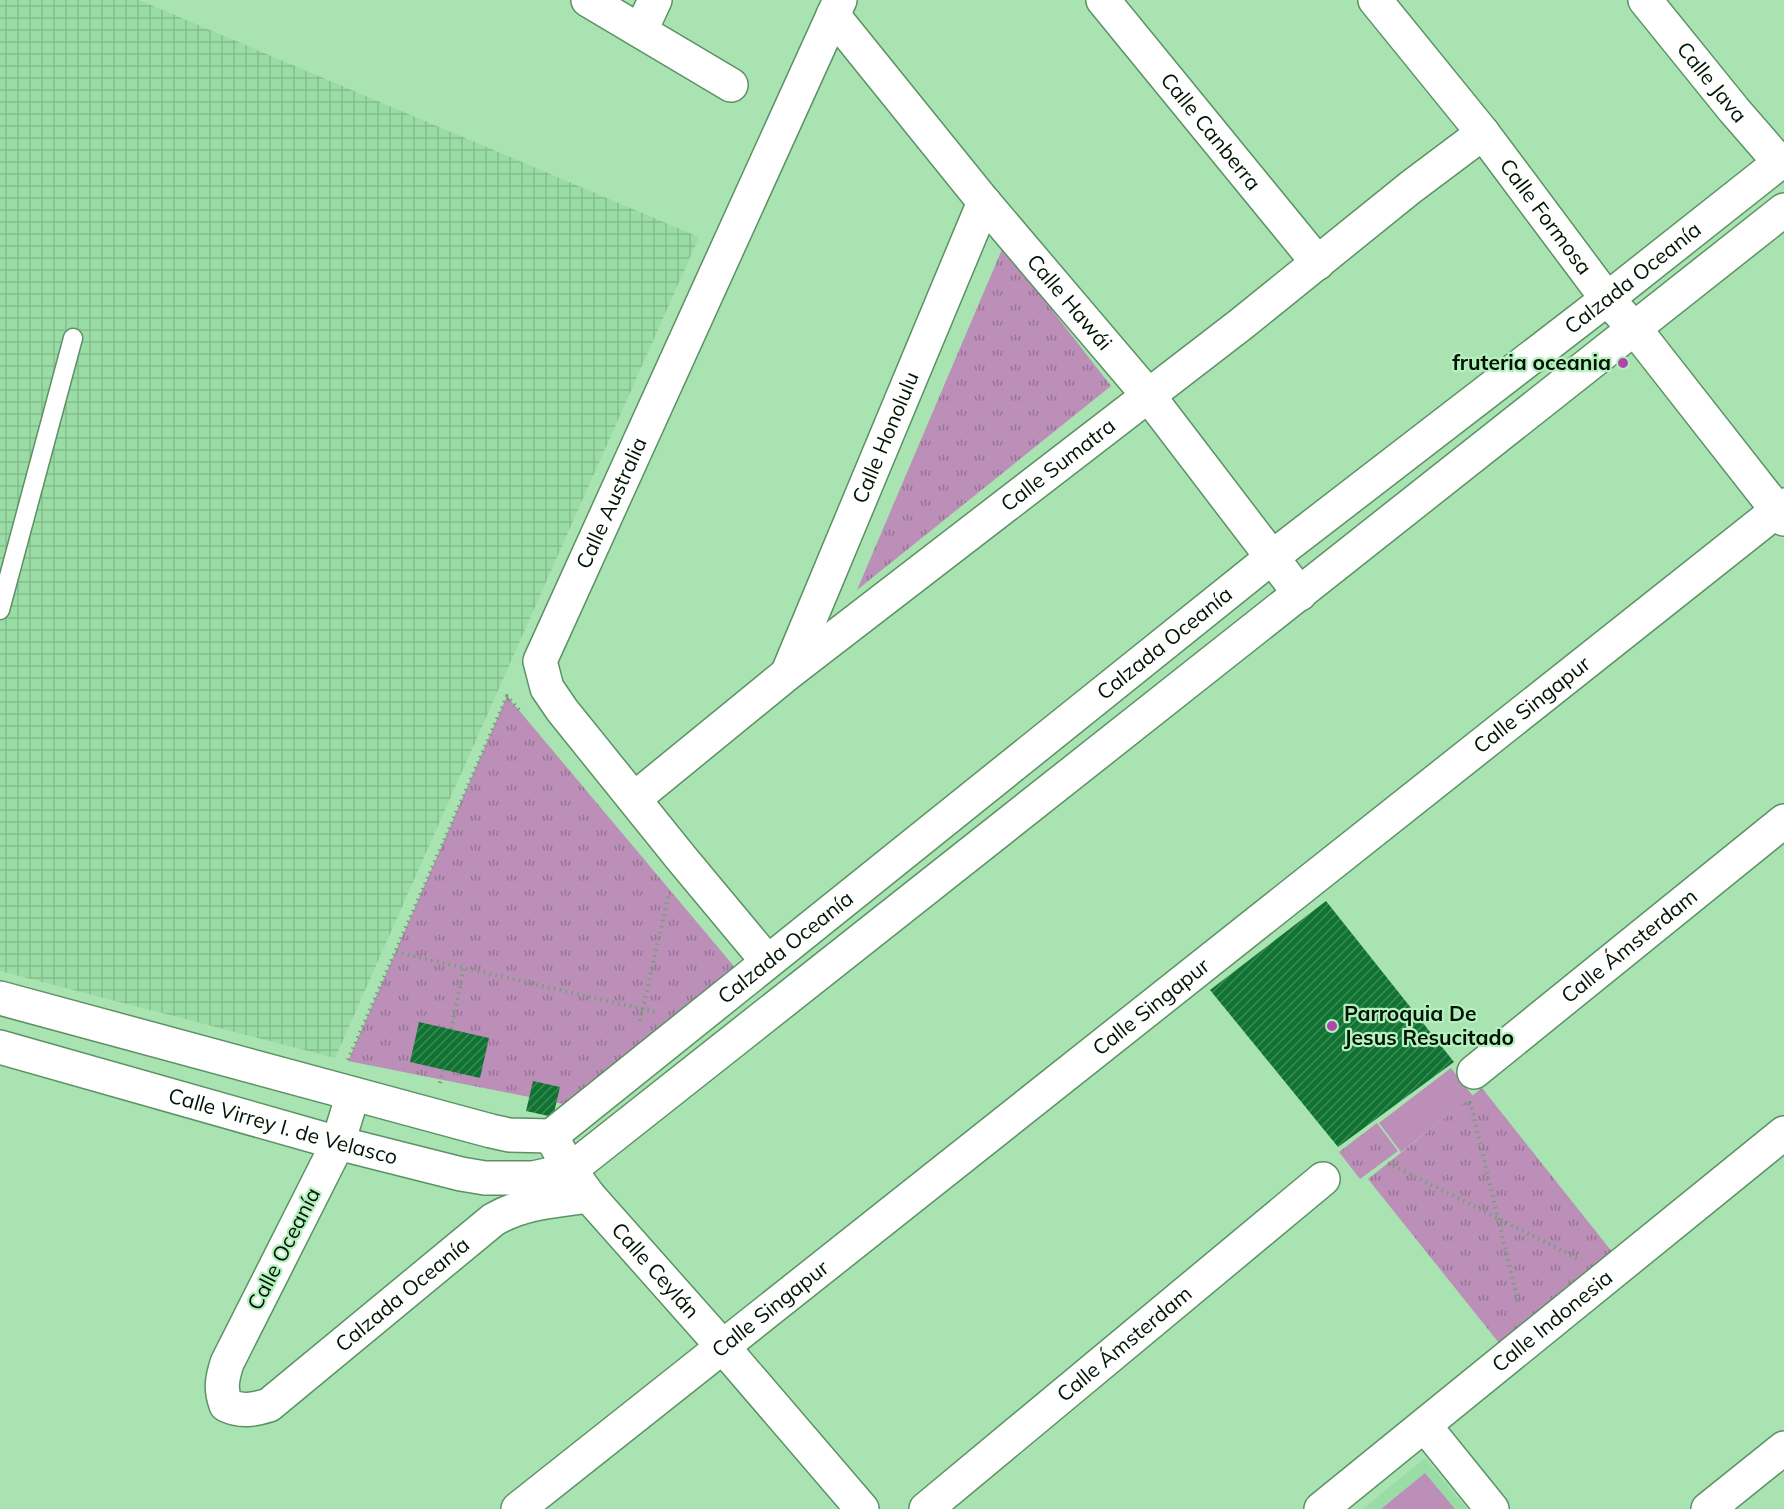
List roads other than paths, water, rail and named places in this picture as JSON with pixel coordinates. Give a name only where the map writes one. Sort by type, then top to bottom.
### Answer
[{"type":"street","points":[[588,0],[731,85]]},
{"type":"street","points":[[640,30],[655,0]]},
{"type":"street","name":"Calle Canberra","points":[[1102,0],[1318,263]]},
{"type":"street","name":"Calle Formosa","points":[[1375,0],[1483,133],[1607,299],[1635,329],[1782,512]]},
{"type":"street","name":"Calle Java","points":[[1646,0],[1734,110],[1782,161]]},
{"type":"street","name":"Calle Hawái","points":[[836,8],[984,202],[1148,395],[1300,594]]},
{"type":"street","name":"Calle Australia","points":[[767,961],[562,710],[548,688],[540,661],[836,8]]},
{"type":"street","name":"Calle Sumatra","points":[[634,799],[787,674],[1483,133]]},
{"type":"street","name":"Calzada Oceanía","points":[[550,1136],[1271,558],[1782,161]]},
{"type":"street","name":"Calle Honolulu","points":[[787,674],[984,202]]},
{"type":"street","name":"Calzada Oceanía","points":[[570,1170],[1784,210]]},
{"type":"street","name":"Calle Singapur","points":[[518,1509],[1782,512]]},
{"type":"street","name":"Calle Ámsterdam","points":[[1472,1085],[1784,821]]},
{"type":"street","points":[[0,999],[348,1082],[500,1133],[550,1136]]},
{"type":"street","name":"Calle Virrey I. de Velasco","points":[[0,1047],[338,1143],[461,1174],[485,1178],[533,1179],[570,1170]]},
{"type":"street","name":"Calle Oceanía","points":[[226,1405],[221,1391],[221,1380],[227,1363],[338,1143],[348,1082]]},
{"type":"street","name":"Calle Indonesia","points":[[1322,1509],[1784,1133]]},
{"type":"street","name":"Calle Ceylán","points":[[550,1136],[589,1196],[862,1509]]},
{"type":"street","name":"Calle Ámsterdam","points":[[926,1509],[1323,1179]]},
{"type":"street","name":"Calzada Oceanía","points":[[226,1405],[237,1410],[252,1410],[268,1405],[493,1220],[511,1209],[589,1196]]},
{"type":"street","points":[[1425,1426],[1492,1509]]},
{"type":"street","points":[[1708,1509],[1784,1448]]},
{"type":"lane","points":[[0,610],[73,338]]},
{"type":"place","name":"fruteria oceania","points":[[1623,363]]},
{"type":"place","name":"Parroquia De Jesus Resucitado","points":[[1332,1026]]}]
